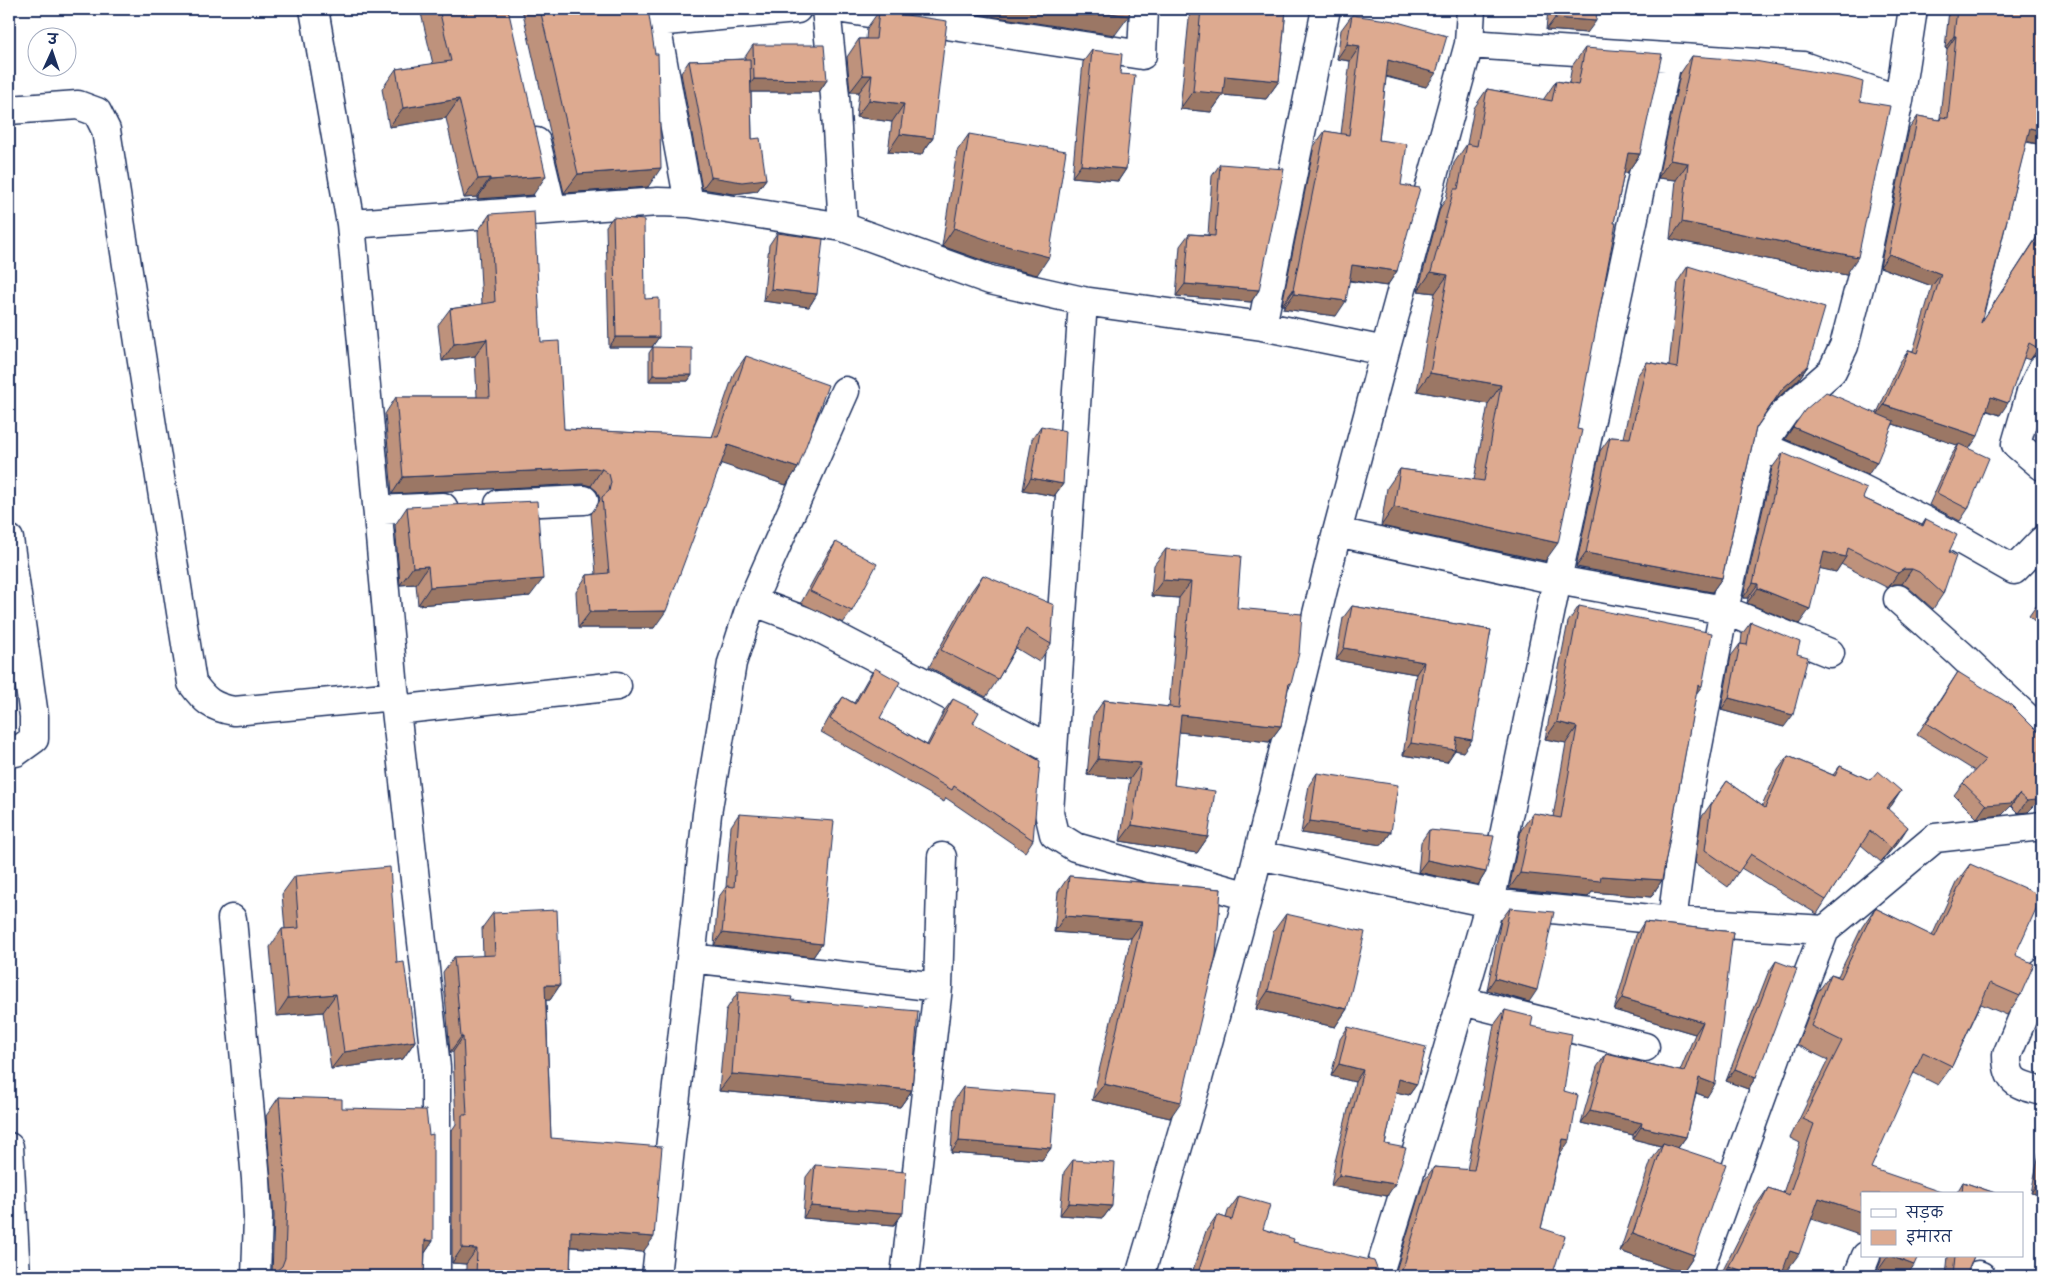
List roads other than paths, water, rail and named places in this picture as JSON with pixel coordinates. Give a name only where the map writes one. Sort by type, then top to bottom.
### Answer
[{"type":"street","points":[[314,9],[351,224],[395,703],[436,1067],[436,1276]]},
{"type":"street","points":[[689,203],[654,15],[797,9]]},
{"type":"street","points":[[826,9],[835,96],[843,228]]},
{"type":"street","points":[[843,9],[928,15],[1142,55],[1144,9]]},
{"type":"street","points":[[1262,326],[1326,9]]},
{"type":"street","points":[[1140,1276],[1197,1082],[1248,896],[1337,532],[1469,44],[1471,9]]},
{"type":"street","points":[[1672,921],[1689,793],[1724,610],[1761,446],[1785,412],[1832,371],[1844,346],[1864,272],[1900,100],[1914,9]]},
{"type":"street","points":[[1469,44],[1804,66],[1900,100]]},
{"type":"street","points":[[1378,1276],[1440,1076],[1490,903],[1668,57]]},
{"type":"street","points":[[9,110],[78,105],[97,112],[106,130],[192,682],[202,696],[217,708],[234,711],[395,703],[617,686]]},
{"type":"street","points":[[530,114],[552,209]]},
{"type":"street","points":[[351,224],[658,202],[689,203],[843,228],[990,280],[1083,301],[1262,326],[1385,351]]},
{"type":"street","points":[[1083,301],[1049,813],[1054,834],[1076,847],[1248,896]]},
{"type":"street","points":[[2042,369],[2030,392],[2016,444],[2042,466]]},
{"type":"street","points":[[656,1276],[707,814],[730,672],[752,601],[845,391]]},
{"type":"street","points":[[1761,446],[1860,488],[1947,532],[2014,570],[2042,542]]},
{"type":"street","points":[[378,510],[584,500]]},
{"type":"street","points":[[1337,532],[1557,580],[1724,610],[1830,653]]},
{"type":"street","points":[[9,539],[34,716],[34,739],[16,752],[9,753]]},
{"type":"street","points":[[1898,600],[1960,654],[2042,732]]},
{"type":"street","points":[[752,601],[808,622],[1053,750]]},
{"type":"street","points":[[1697,1276],[1779,1049],[1825,930],[1935,838],[2042,826]]},
{"type":"street","points":[[1258,854],[1490,903],[1672,921],[1825,930]]},
{"type":"street","points":[[905,1276],[938,987],[942,857]]},
{"type":"street","points":[[232,919],[256,1179],[258,1217],[256,1276]]},
{"type":"street","points":[[691,958],[938,987]]},
{"type":"street","points":[[2042,972],[2007,1055],[2007,1067],[2010,1078],[2019,1084],[2042,1091]]},
{"type":"street","points":[[1462,1001],[1645,1047]]},
{"type":"street","points":[[9,1148],[16,1276]]},
{"type":"street","points":[[1858,1276],[1865,1258]]}]
